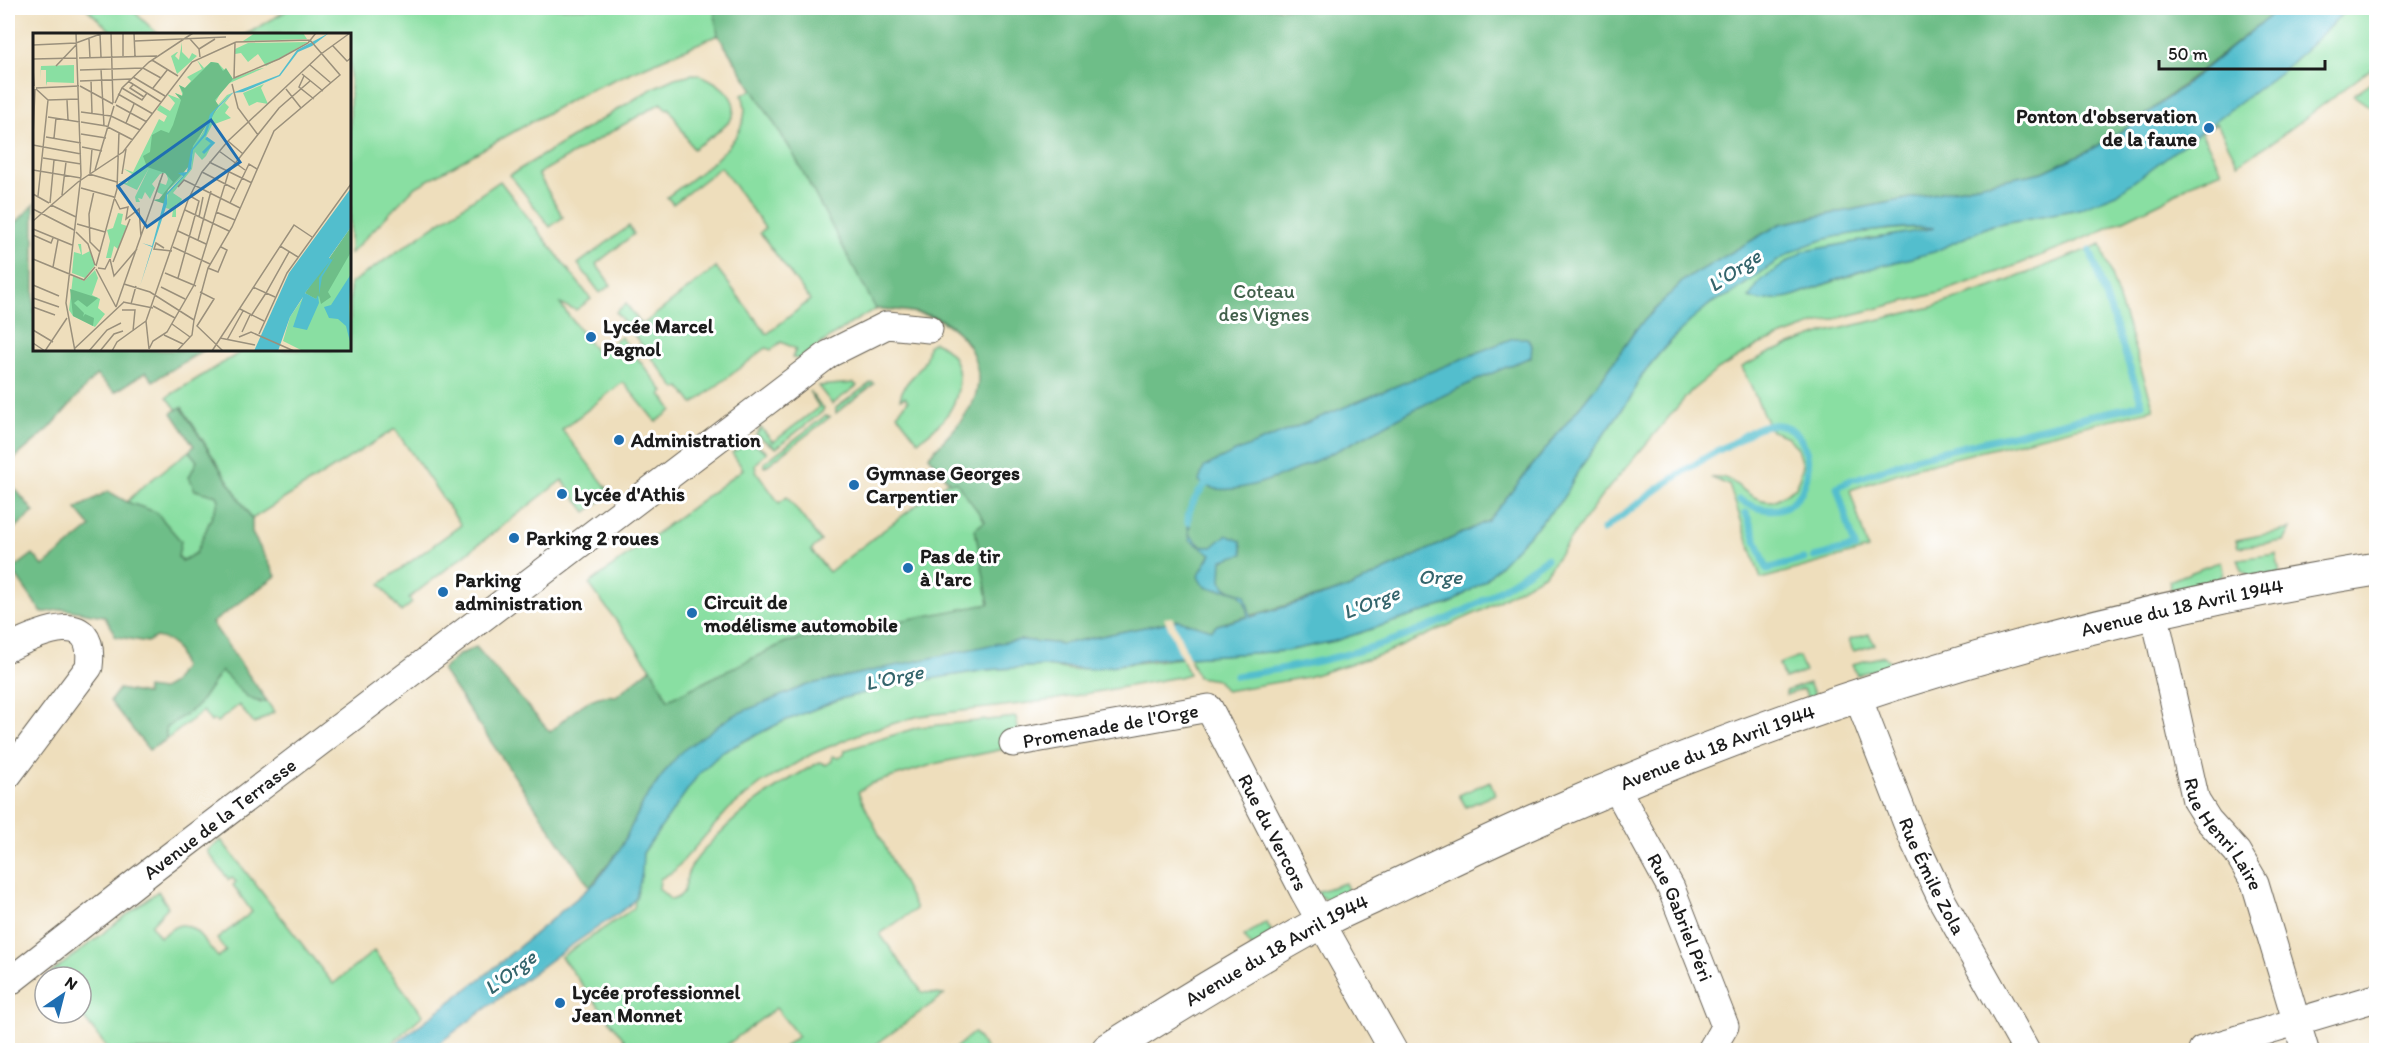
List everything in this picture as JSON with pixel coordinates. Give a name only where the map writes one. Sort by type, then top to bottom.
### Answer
[{"type":"street","name":"Avenue de la Terrasse","points":[[8,983],[152,870],[830,354],[887,325],[901,324],[929,329]]},
{"type":"street","name":"Avenue du 18 Avril 1944","points":[[1111,1050],[1322,922],[1489,841],[1615,786],[1729,740],[1857,695],[2035,642],[2220,597],[2376,569]]},
{"type":"street","name":"Rue Henri Laire","points":[[2154,612],[2196,801],[2208,820],[2237,852],[2255,883],[2305,1050]]},
{"type":"street","points":[[8,648],[45,630],[71,629],[82,635],[88,643],[91,655],[89,668],[8,775]]},
{"type":"street","name":"Rue Émile Zola","points":[[1857,695],[1913,839],[1943,902],[2026,1050]]},
{"type":"street","name":"Promenade de l'Orge","points":[[1014,743],[1209,708]]},
{"type":"street","name":"Rue du Vercors","points":[[1209,708],[1304,892],[1393,1050]]},
{"type":"street","name":"Rue Gabriel Péri","points":[[1615,786],[1671,888],[1725,1026],[1711,1050]]},
{"type":"street","points":[[2202,1050],[2376,998]]},
{"type":"green space","points":[[86,8],[130,8],[157,33],[113,33]]},
{"type":"green space","name":"Coteau des Vignes","points":[[291,8],[2280,8],[1780,224],[1063,644],[786,642],[668,700],[651,668],[589,584],[743,469],[732,453],[749,441],[767,452],[755,465],[756,471],[779,503],[787,497],[821,541],[811,550],[829,572],[948,481],[929,456],[961,422],[975,398],[978,383],[977,369],[974,356],[967,344],[958,333],[934,318],[904,311],[879,309],[857,319],[798,359],[792,358],[796,349],[781,342],[771,350],[766,348],[693,404],[680,387],[676,389],[616,312],[626,304],[642,325],[716,267],[767,334],[810,300],[760,233],[765,228],[721,167],[673,204],[667,197],[708,167],[733,140],[741,126],[745,111],[742,95],[753,89],[718,35],[583,93],[414,188],[351,253],[351,33],[249,33]]},
{"type":"green space","name":"Coteau des Vignes","points":[[714,8],[2280,8],[2132,125],[2090,150],[2043,172],[1780,224],[1684,280],[1637,328],[1601,380],[1488,521],[1348,588],[1217,625],[1212,630],[1178,620],[1063,644],[1021,640],[807,685],[669,766],[644,801],[620,849],[590,887],[442,670],[457,656],[476,647],[550,732],[580,706],[597,697],[616,696],[651,668],[668,700],[786,642],[989,604],[975,529],[985,521],[956,482],[950,483],[929,456],[959,423],[973,402],[978,377],[972,352],[957,331],[936,317],[914,312],[876,309],[791,150],[718,35]]},
{"type":"green space","points":[[2349,8],[2376,8],[2376,65],[2277,139],[2238,164],[2217,123],[2201,132],[2222,171],[2191,184],[2165,200],[2095,234],[2012,267],[1939,293],[1815,324],[1758,345],[1716,371],[1691,391],[1601,497],[1545,574],[1483,610],[1386,653],[1307,677],[1226,691],[1217,680],[1198,677],[1189,657],[1286,651],[1335,641],[1451,603],[1486,580],[1564,498],[1578,471],[1633,394],[1644,373],[1665,347],[1712,303],[1733,293],[1784,256],[1806,245],[1845,235],[1893,229],[1936,228],[1925,232],[1867,239],[1761,280],[1750,297],[1790,297],[1992,225],[2079,209],[2286,68]]},
{"type":"green space","points":[[693,74],[716,83],[729,96],[734,111],[728,123],[693,149],[669,108],[666,109],[661,103],[538,174],[563,217],[550,227],[510,175],[653,88],[675,78]]},
{"type":"green space","points":[[2376,79],[2376,111],[2353,95]]},
{"type":"green space","points":[[500,181],[591,299],[576,310],[560,304],[598,354],[621,337],[664,392],[661,394],[672,410],[656,422],[623,382],[562,430],[611,493],[586,512],[562,480],[409,598],[412,603],[401,612],[380,584],[461,525],[395,429],[252,519],[182,407],[177,410],[167,397],[242,351],[351,351],[351,283]]},
{"type":"green space","points":[[33,205],[33,351],[202,351],[153,381],[146,372],[115,392],[96,375],[50,428],[8,464],[8,231]]},
{"type":"green space","points":[[629,226],[634,234],[596,264],[611,285],[600,293],[578,264]]},
{"type":"green space","points":[[2101,244],[2154,409],[1913,468],[1850,490],[1868,549],[1761,579],[1729,485],[1712,478],[1727,479],[1755,497],[1774,501],[1796,487],[1803,465],[1798,449],[1788,437],[1771,431],[1742,367],[1771,352],[1826,332],[1932,307],[1992,287]]},
{"type":"green space","points":[[934,342],[952,355],[957,365],[959,386],[952,407],[946,416],[918,441],[897,414],[908,401],[905,397],[900,399],[902,391],[923,363],[928,346]]},
{"type":"green space","points":[[872,382],[874,384],[836,413],[836,408]]},
{"type":"green space","points":[[854,383],[857,386],[832,404],[818,386]]},
{"type":"green space","points":[[809,391],[824,409],[822,412],[776,448],[756,435],[761,428],[773,442],[819,407]]},
{"type":"green space","points":[[181,407],[252,519],[252,533],[276,576],[212,623],[267,701],[260,702],[247,697],[221,671],[198,705],[166,728],[166,740],[149,750],[110,701],[119,689],[146,694],[147,688],[161,690],[173,683],[183,667],[172,643],[156,637],[147,642],[114,636],[114,631],[104,616],[63,609],[42,613],[12,570],[33,554],[43,566],[91,527],[76,509],[108,491],[127,502],[156,512],[181,541],[178,557],[182,561],[196,553],[219,500],[217,496],[195,490],[189,477],[197,461],[189,451],[194,446],[172,413]]},
{"type":"green space","points":[[825,416],[830,417],[765,467],[764,463]]},
{"type":"green space","points":[[189,451],[197,461],[195,490],[217,496],[219,500],[196,554],[183,561],[127,502],[142,487]]},
{"type":"green space","points":[[8,480],[34,512],[8,534]]},
{"type":"green space","points":[[2291,529],[2284,541],[2238,547],[2236,540]]},
{"type":"green space","points":[[2276,554],[2280,574],[2249,576],[2242,570],[2238,559]]},
{"type":"green space","points":[[2221,561],[2223,571],[2220,582],[2173,596],[2169,581]]},
{"type":"green space","points":[[1869,634],[1875,645],[1853,651],[1849,640]]},
{"type":"green space","points":[[1884,656],[1892,664],[1857,675],[1852,664]]},
{"type":"green space","points":[[1799,657],[1805,672],[1784,679],[1779,664]]},
{"type":"green space","points":[[1182,658],[1189,674],[1179,677],[1046,701],[919,716],[864,732],[812,754],[762,783],[729,809],[674,871],[660,879],[659,889],[671,900],[680,896],[684,891],[693,863],[728,825],[757,801],[787,781],[820,762],[826,765],[832,761],[832,756],[838,758],[844,755],[845,750],[919,727],[1016,717],[1019,735],[1009,748],[938,763],[870,784],[858,792],[916,909],[880,934],[922,992],[944,995],[868,1050],[786,1050],[784,1047],[798,1036],[776,1008],[720,1050],[632,1050],[561,957],[634,908],[643,853],[697,775],[721,753],[782,722],[840,699],[905,683],[986,670],[1044,666],[1072,670]]},
{"type":"green space","points":[[221,671],[260,703],[267,701],[274,712],[254,724],[239,705],[217,722],[214,720],[211,722],[203,711],[166,740],[166,728],[198,705]]},
{"type":"green space","points":[[1809,683],[1816,697],[1809,699],[1803,689],[1786,695],[1786,691]]},
{"type":"green space","points":[[1490,781],[1495,794],[1466,807],[1459,795]]},
{"type":"green space","points":[[221,840],[333,984],[374,951],[423,1015],[384,1050],[109,1050],[89,1025],[93,1025],[93,965],[61,965],[158,891],[168,907],[151,925],[160,937],[176,926],[186,925],[201,937],[218,957],[226,951],[217,939],[252,912],[233,885],[236,882],[232,878],[229,880],[207,851]]},
{"type":"green space","points":[[1345,883],[1351,896],[1328,900],[1316,892]]},
{"type":"green space","points":[[1266,922],[1275,937],[1253,950],[1244,936]]},
{"type":"green space","points":[[974,1032],[987,1050],[953,1050]]},
{"type":"water","name":"Orge","points":[[2280,8],[2349,8],[2286,68],[2117,194],[2079,209],[1992,225],[1934,252],[1858,272],[1790,297],[1761,301],[1749,297],[1761,280],[1804,251],[1934,228],[1893,229],[1826,239],[1793,252],[1731,294],[1713,302],[1678,333],[1644,373],[1633,394],[1578,471],[1564,498],[1486,580],[1451,603],[1335,641],[1286,651],[1154,659],[1092,669],[1044,666],[986,670],[905,683],[840,699],[782,722],[721,753],[698,775],[643,853],[642,873],[636,898],[629,906],[556,956],[430,1050],[387,1050],[489,972],[596,882],[620,849],[644,801],[669,766],[682,751],[732,716],[807,685],[999,643],[1021,640],[1063,644],[1178,620],[1212,630],[1217,625],[1248,617],[1245,603],[1239,595],[1233,591],[1209,588],[1203,584],[1198,576],[1211,554],[1190,540],[1189,534],[1200,545],[1212,547],[1226,535],[1241,541],[1243,554],[1222,560],[1221,581],[1226,588],[1245,595],[1251,617],[1348,588],[1488,521],[1601,380],[1637,328],[1684,280],[1780,224],[2043,172],[2090,150],[2132,125]]},
{"type":"water","points":[[1513,338],[1527,338],[1532,345],[1531,357],[1415,409],[1306,466],[1241,488],[1216,489],[1199,481],[1204,467],[1235,452]]},
{"type":"water","points":[[1186,514],[1191,516],[1189,534]]},
{"type":"pier","points":[[1172,617],[1191,660],[1183,661],[1164,618]]},
{"type":"waterway","points":[[1856,479],[1918,457],[2142,404],[2090,250]]},
{"type":"waterway","points":[[1603,530],[1684,471],[1751,431],[1769,425],[1788,428],[1801,440],[1807,458],[1807,477],[1800,494],[1786,506],[1766,509],[1740,500]]},
{"type":"waterway","points":[[1188,522],[1195,499],[1210,480]]},
{"type":"waterway","points":[[1814,557],[1855,547],[1837,487],[1851,480]]},
{"type":"waterway","points":[[1746,513],[1767,569],[1804,559]]},
{"type":"waterway","points":[[1236,676],[1334,658],[1430,627],[1489,597],[1546,559]]},
{"type":"place","name":"Ponton d'observation de la faune","points":[[2209,128]]},
{"type":"place","name":"Lycée Marcel Pagnol","points":[[591,337]]},
{"type":"place","name":"Administration","points":[[619,440]]},
{"type":"place","name":"Gymnase Georges Carpentier","points":[[854,485]]},
{"type":"place","name":"Lycée d'Athis","points":[[562,494]]},
{"type":"place","name":"Parking 2 roues","points":[[514,538]]},
{"type":"place","name":"Pas de tir à l'arc","points":[[908,568]]},
{"type":"place","name":"Parking administration","points":[[443,592]]},
{"type":"place","name":"Circuit de modélisme automobile","points":[[692,613]]},
{"type":"place","name":"Lycée professionnel Jean Monnet","points":[[560,1003]]},
{"type":"water label","name":"L'Orge","points":[[1734,270]]},
{"type":"water label","name":"L'Orge","points":[[1371,602]]},
{"type":"water label","name":"L'Orge","points":[[894,677]]},
{"type":"water label","name":"L'Orge","points":[[510,972]]}]
